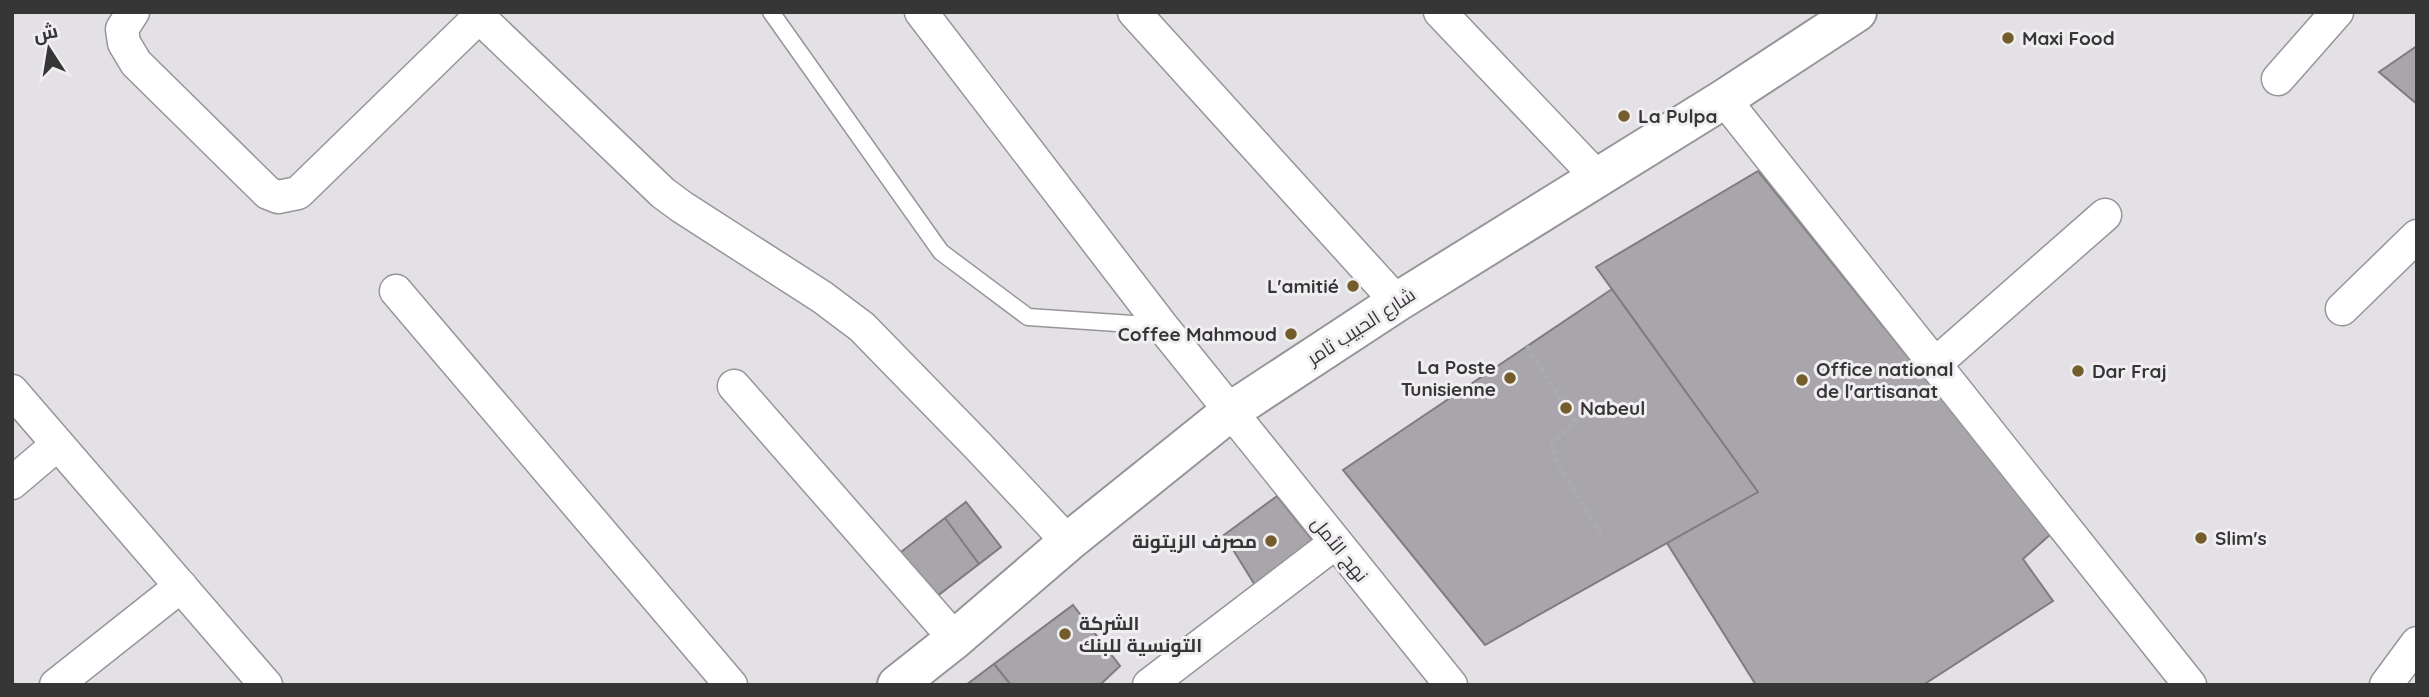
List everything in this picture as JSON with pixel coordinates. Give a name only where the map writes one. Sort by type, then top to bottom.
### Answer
[{"type":"main road","name":"شارع الحبيب ثامر","points":[[897,685],[1068,542],[1231,411],[1397,302],[1724,99],[1857,12]]},
{"type":"street","points":[[133,12],[122,29],[124,43],[136,63],[268,193],[278,197],[298,193],[477,15],[663,193],[822,297],[862,327],[1068,542]]},
{"type":"street","name":"نهج الأمل","points":[[920,12],[1162,326],[1451,685]]},
{"type":"street","points":[[1134,12],[1397,302]]},
{"type":"street","points":[[1440,12],[1597,177]]},
{"type":"street","points":[[2277,79],[2337,12]]},
{"type":"street","points":[[1724,99],[2190,685]]},
{"type":"street","points":[[1934,365],[2105,215]]},
{"type":"street","points":[[2342,309],[2417,236]]},
{"type":"street","points":[[396,290],[730,685]]},
{"type":"street","points":[[734,386],[954,639]]},
{"type":"street","points":[[12,391],[266,685]]},
{"type":"street","points":[[12,483],[58,444]]},
{"type":"street","points":[[1149,685],[1335,542]]},
{"type":"street","points":[[56,685],[181,586]]},
{"type":"street","points":[[2386,685],[2417,643]]},
{"type":"lane","points":[[771,12],[942,252],[1028,317],[1162,326]]},
{"type":"path","points":[[1527,346],[1575,422],[1552,443],[1559,467],[1604,538]]},
{"type":"building","points":[[2417,46],[2417,104],[2379,72]]},
{"type":"building","name":"Office national de l'artisanat","points":[[1758,171],[2051,534],[2023,559],[2053,601],[1923,685],[1756,685],[1667,543],[1758,492],[1596,267]]},
{"type":"building","name":"Nabeul","points":[[1612,289],[1758,492],[1485,645],[1343,470]]},
{"type":"building","name":"مصرف الزيتونة","points":[[1277,496],[1318,547],[1258,590],[1224,535]]},
{"type":"building","points":[[966,502],[1001,547],[979,564],[945,518]]},
{"type":"building","points":[[945,518],[979,564],[932,600],[896,556]]},
{"type":"building","name":"الشركة التونسية للبنك","points":[[1073,605],[1120,666],[1100,685],[1011,685],[994,664]]},
{"type":"building","points":[[994,664],[1011,685],[966,685]]},
{"type":"place","name":"Maxi Food","points":[[2008,38]]},
{"type":"place","name":"La Pulpa","points":[[1624,116]]},
{"type":"place","name":"L'amitié","points":[[1353,286]]},
{"type":"place","name":"Coffee Mahmoud","points":[[1291,334]]},
{"type":"place","name":"Dar Fraj","points":[[2078,371]]},
{"type":"place","name":"La Poste Tunisienne","points":[[1510,378]]},
{"type":"place","name":"Office national de l'artisanat","points":[[1802,380]]},
{"type":"place","name":"Nabeul","points":[[1566,408]]},
{"type":"place","name":"Slim's","points":[[2201,538]]},
{"type":"place","name":"مصرف الزيتونة","points":[[1271,541]]},
{"type":"place","name":"الشركة التونسية للبنك","points":[[1065,634]]}]
